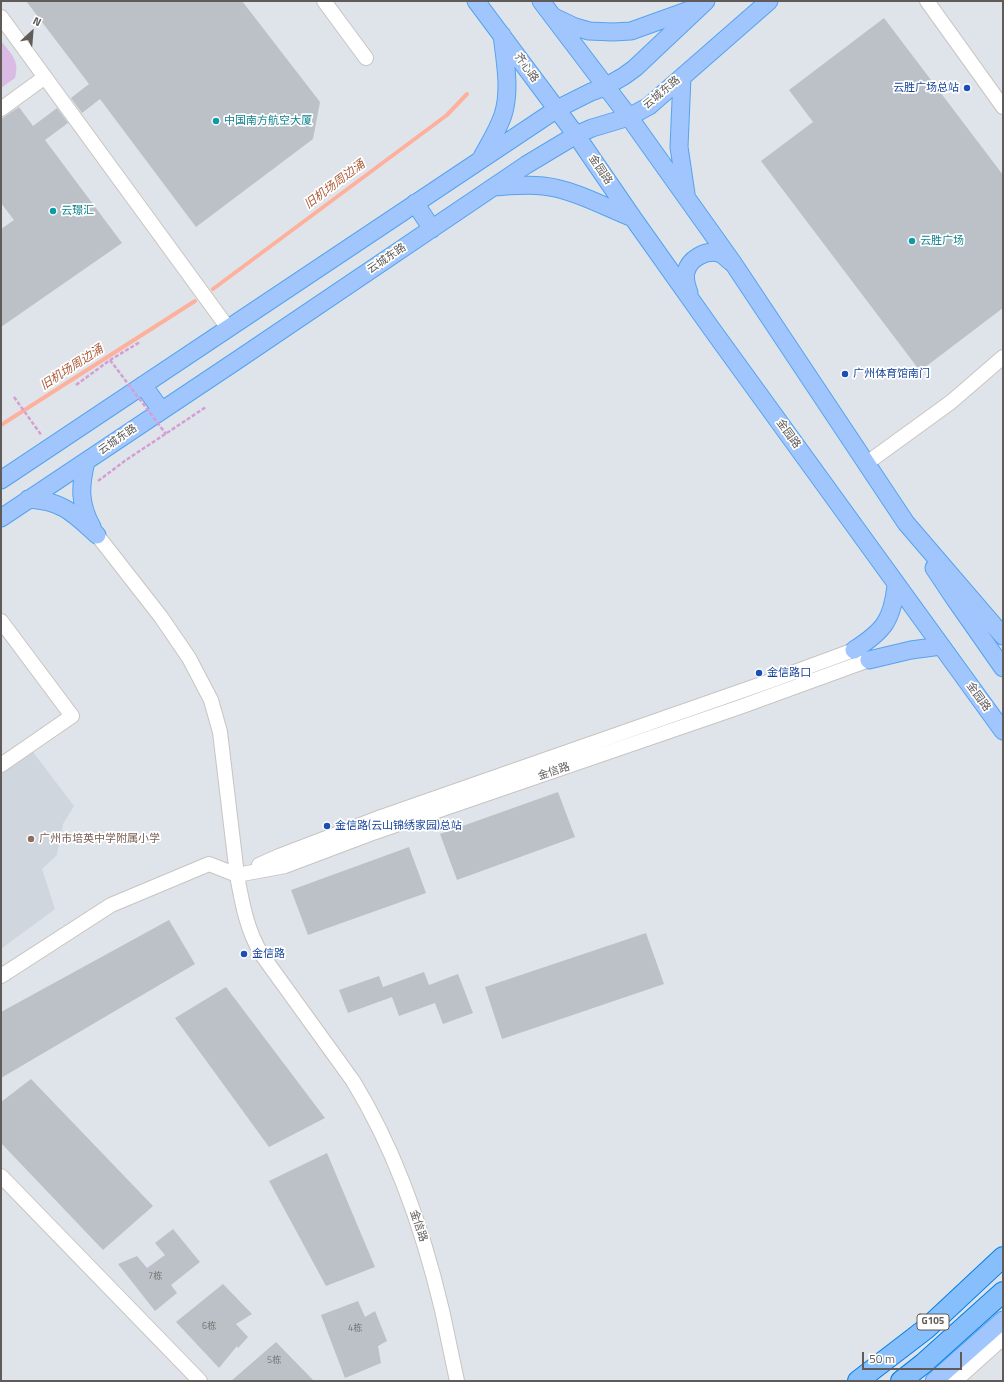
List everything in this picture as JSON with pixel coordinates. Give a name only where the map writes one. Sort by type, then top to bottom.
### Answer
[{"type":"highway","name":"G105","points":[[858,1381],[927,1328],[1003,1257]]},
{"type":"highway","name":"G105","points":[[901,1381],[930,1358],[1003,1292]]},
{"type":"main road","name":"齐心路","points":[[476,1],[576,135]]},
{"type":"main road","points":[[541,1],[629,117],[733,264],[867,463],[954,598],[1003,668]]},
{"type":"main road","name":"云城东路","points":[[1,518],[526,165],[576,135],[592,128],[629,117],[648,106],[769,1]]},
{"type":"main road","points":[[552,16],[575,27],[589,30],[613,32],[631,31],[704,3]]},
{"type":"main road","points":[[1,480],[557,109],[591,92],[605,87],[624,76],[635,68],[704,3]]},
{"type":"main road","points":[[480,160],[498,128],[503,116],[506,101],[507,77],[502,35]]},
{"type":"main road","points":[[682,77],[679,147],[686,197]]},
{"type":"main road","name":"金园路","points":[[576,135],[633,218],[896,586],[1003,731]]},
{"type":"main road","points":[[493,187],[526,185],[545,186],[571,192],[633,218]]},
{"type":"main road","points":[[415,203],[432,229]]},
{"type":"main road","points":[[692,300],[685,283],[686,271],[694,258],[705,254],[719,253],[733,264]]},
{"type":"main road","points":[[143,385],[161,410]]},
{"type":"main road","points":[[86,462],[82,478],[81,493],[83,506],[88,521],[97,535]]},
{"type":"main road","points":[[28,499],[44,500],[69,510],[97,535]]},
{"type":"main road","points":[[906,523],[1003,636]]},
{"type":"main road","points":[[854,650],[870,640],[883,627],[889,618],[893,607],[896,586]]},
{"type":"main road","points":[[869,660],[911,650],[940,646]]},
{"type":"main road","points":[[934,1381],[1003,1320]]},
{"type":"street","points":[[324,1],[366,58]]},
{"type":"street","points":[[927,1],[1003,107]]},
{"type":"street","points":[[1,17],[228,328]]},
{"type":"street","points":[[1,109],[45,77]]},
{"type":"street","points":[[867,463],[951,402],[1003,358]]},
{"type":"street","points":[[1,976],[111,905],[209,864],[237,875],[220,732],[211,700],[189,658],[165,623],[97,535]]},
{"type":"street","points":[[1,621],[72,716],[1,765]]},
{"type":"street","name":"金信路","points":[[237,875],[279,856],[381,818],[763,684],[854,650]]},
{"type":"street","name":"金信路","points":[[237,875],[284,866],[370,834],[740,707],[869,660]]},
{"type":"street","name":"金信路","points":[[237,875],[241,897],[255,944],[273,972],[353,1081],[367,1103],[382,1134],[418,1224],[442,1310],[457,1381]]},
{"type":"street","points":[[1,1176],[200,1381]]},
{"type":"street","points":[[955,1381],[1003,1338]]},
{"type":"path","points":[[76,386],[110,360],[140,342]]},
{"type":"path","points":[[110,360],[166,434]]},
{"type":"path","points":[[14,397],[50,447]]},
{"type":"path","points":[[94,484],[126,460],[206,407]]},
{"type":"shaded area","points":[[1,41],[14,58],[16,72],[15,78],[1,88]]},
{"type":"shaded area","name":"广州市培英中学附属小学","points":[[30,748],[74,806],[63,824],[57,855],[42,869],[55,909],[1,949],[1,769]]},
{"type":"building","name":"中国南方航空大厦","points":[[26,1],[242,1],[320,102],[313,139],[196,227],[100,99],[82,113],[71,98],[89,84]]},
{"type":"building","name":"云胜广场","points":[[884,18],[1003,175],[1003,308],[920,371],[761,161],[813,122],[789,90]]},
{"type":"building","name":"云璟汇","points":[[19,107],[33,126],[57,108],[68,123],[45,140],[122,243],[1,327],[1,229],[14,220],[1,203],[1,119]]},
{"type":"building","points":[[558,792],[575,837],[457,880],[440,834]]},
{"type":"building","points":[[409,847],[426,893],[308,935],[291,890]]},
{"type":"building","points":[[169,920],[195,964],[1,1078],[1,1012]]},
{"type":"building","points":[[646,933],[664,984],[502,1039],[485,987]]},
{"type":"building","points":[[424,972],[429,985],[458,974],[473,1013],[443,1024],[435,1003],[399,1016],[392,997],[348,1013],[339,990],[379,976],[383,987]]},
{"type":"building","points":[[226,987],[325,1118],[269,1147],[175,1018]]},
{"type":"building","points":[[31,1079],[153,1206],[103,1250],[1,1143],[1,1102]]},
{"type":"building","points":[[327,1153],[375,1267],[326,1286],[269,1181]]},
{"type":"building","points":[[173,1229],[200,1262],[171,1285],[177,1293],[155,1311],[118,1264],[137,1256],[147,1268],[165,1255],[155,1243]]},
{"type":"building","points":[[223,1284],[252,1314],[236,1324],[248,1337],[238,1348],[237,1346],[219,1368],[176,1322]]},
{"type":"building","points":[[358,1301],[365,1317],[375,1311],[387,1341],[378,1346],[381,1363],[345,1378],[321,1315]]},
{"type":"building","points":[[276,1342],[314,1381],[231,1381]]},
{"type":"waterway","name":"旧机场周边涌","points":[[213,289],[447,115],[467,94]]},
{"type":"waterway","name":"旧机场周边涌","points":[[1,425],[195,301]]},
{"type":"place","name":"云胜广场总站","points":[[967,88]]},
{"type":"place","name":"中国南方航空大厦","points":[[216,121]]},
{"type":"place","name":"云璟汇","points":[[53,211]]},
{"type":"place","name":"云胜广场","points":[[912,241]]},
{"type":"place","name":"广州体育馆南门","points":[[845,374]]},
{"type":"place","name":"金信路口","points":[[759,673]]},
{"type":"place","name":"金信路(云山锦绣家园)总站","points":[[327,826]]},
{"type":"place","name":"广州市培英中学附属小学","points":[[31,839]]},
{"type":"place","name":"金信路","points":[[244,954]]}]
